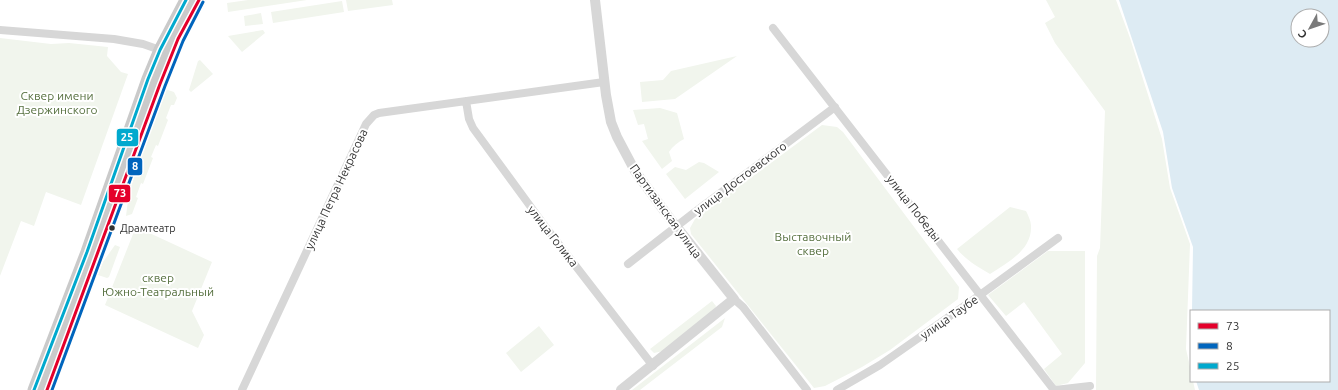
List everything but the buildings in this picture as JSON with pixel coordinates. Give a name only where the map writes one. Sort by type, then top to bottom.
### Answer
[{"type":"main road","points":[[34,390],[87,252],[139,104],[160,50],[186,0]]},
{"type":"main road","points":[[47,390],[160,84],[178,39],[199,0]]},
{"type":"street","name":"Партизанская улица","points":[[595,0],[604,82],[611,122],[622,148],[635,171],[676,226],[734,299],[743,307],[807,390]]},
{"type":"street","name":"улица Победы","points":[[773,28],[871,152],[1054,390],[1090,386]]},
{"type":"street","points":[[0,30],[114,39],[143,44],[160,50]]},
{"type":"street","name":"улица Петра Некрасова","points":[[242,390],[369,119],[379,113],[604,82]]},
{"type":"street","name":"улица Голика","points":[[466,101],[469,119],[473,128],[544,225],[653,366]]},
{"type":"street","name":"улица Достоевского","points":[[628,264],[676,226],[835,107]]},
{"type":"street","name":"улица Таубе","points":[[837,390],[880,365],[1058,238]]},
{"type":"street","points":[[621,390],[653,366],[734,299]]},
{"type":"green space","points":[[248,0],[307,0],[228,12],[227,3]]},
{"type":"green space","points":[[346,0],[392,0],[393,5],[348,11]]},
{"type":"green space","points":[[1046,0],[1116,0],[1130,38],[1162,139],[1170,188],[1190,244],[1186,349],[1190,367],[1190,382],[1193,382],[1195,390],[1096,390],[1097,256],[1100,248],[1105,111],[1055,43],[1045,23],[1055,17]]},
{"type":"green space","points":[[342,1],[344,12],[273,23],[271,12]]},
{"type":"green space","points":[[261,13],[263,24],[245,26],[244,16]]},
{"type":"green space","points":[[263,30],[265,33],[242,52],[228,36]]},
{"type":"green space","name":"Сквер имени Дзержинского","points":[[0,38],[51,44],[69,43],[108,47],[107,56],[121,72],[128,74],[81,205],[46,192],[34,226],[21,221],[0,276]]},
{"type":"green space","points":[[737,56],[675,99],[642,102],[640,82],[663,80],[671,71]]},
{"type":"green space","points":[[200,60],[213,74],[191,92],[189,90],[198,61]]},
{"type":"green space","points":[[165,89],[174,92],[177,98],[174,105],[171,105],[166,118],[168,120],[158,146],[156,145],[151,157],[153,158],[143,184],[141,183],[136,197],[138,198],[132,214],[126,216],[129,193],[159,101]]},
{"type":"green space","points":[[660,108],[677,113],[684,139],[676,144],[669,152],[672,161],[662,169],[642,141],[648,139],[644,124],[638,125],[633,110]]},
{"type":"green space","name":"Выставочный сквер","points":[[822,125],[837,127],[843,132],[959,287],[958,299],[890,350],[862,367],[825,386],[814,388],[691,234],[690,228],[695,219]]},
{"type":"green space","points":[[699,162],[704,163],[719,172],[685,199],[666,174],[675,167],[686,170]]},
{"type":"green space","points":[[1010,207],[1026,211],[1031,224],[1028,242],[1011,260],[990,274],[968,260],[957,249]]},
{"type":"green space","name":"сквер Южно-Театральный","points":[[135,229],[143,232],[143,230],[212,262],[192,311],[204,335],[198,348],[105,305]]},
{"type":"green space","points":[[115,245],[120,247],[109,277],[107,278],[98,275],[103,262]]},
{"type":"green space","points":[[1048,251],[1085,251],[1085,363],[1068,383],[1056,386],[1044,369],[1062,354],[1024,302],[1006,316],[988,295]]},
{"type":"green space","points":[[712,301],[716,306],[714,310],[663,351],[654,353],[650,349]]},
{"type":"green space","points":[[725,318],[722,327],[640,390],[632,390]]},
{"type":"green space","points":[[539,326],[554,345],[521,372],[506,353]]},
{"type":"shaded area","points":[[1119,0],[1338,0],[1338,390],[1199,390],[1196,382],[1330,382],[1330,310],[1192,310],[1193,247],[1172,188],[1163,132]]},
{"type":"transit line","name":"25","points":[[34,390],[87,252],[148,79],[160,50],[186,0]]},
{"type":"transit line","name":"73","points":[[47,390],[160,84],[178,39],[199,0]]},
{"type":"transit line","name":"8","points":[[52,390],[165,86],[183,41],[203,2]]},
{"type":"place","name":"Драмтеатр","points":[[112,228]]}]
